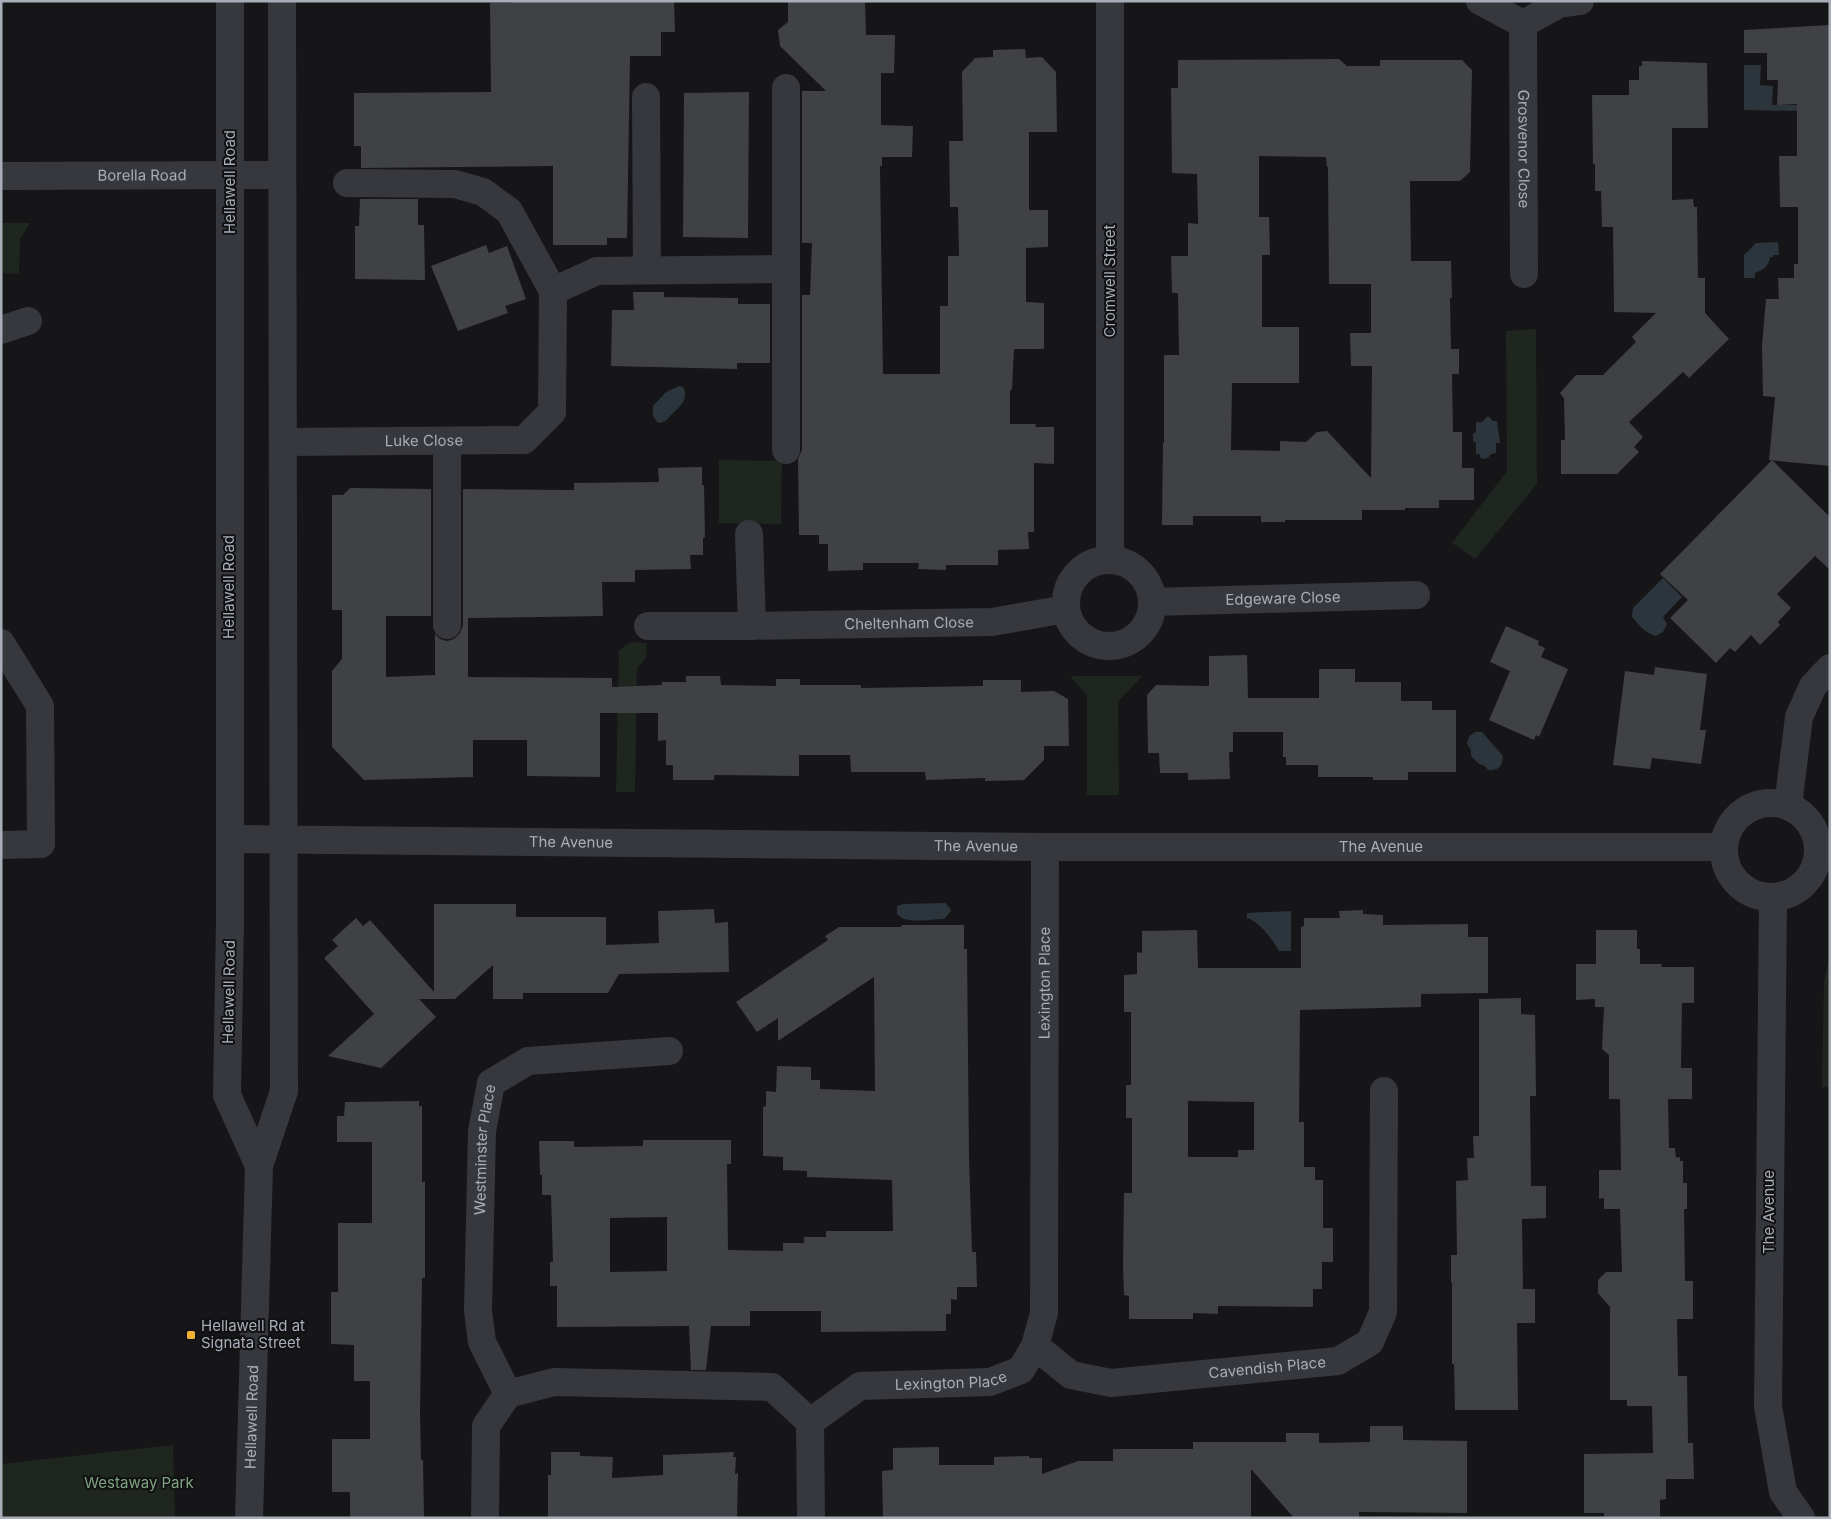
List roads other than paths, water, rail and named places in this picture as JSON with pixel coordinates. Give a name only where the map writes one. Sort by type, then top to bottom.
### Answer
[{"type":"street","name":"Hellawell Road","points":[[230,1],[230,839],[227,1095],[259,1166]]},
{"type":"street","name":"Hellawell Road","points":[[249,1518],[259,1166],[284,1091],[282,1]]},
{"type":"street","name":"Cromwell Street","points":[[1110,1],[1110,560]]},
{"type":"street","points":[[1480,1],[1523,24],[1559,4],[1580,1]]},
{"type":"street","name":"Grosvenor Close","points":[[1523,24],[1524,274]]},
{"type":"street","points":[[786,88],[786,450]]},
{"type":"street","points":[[646,97],[647,270]]},
{"type":"street","name":"Borella Road","points":[[1,176],[282,176]]},
{"type":"street","points":[[347,183],[455,184],[483,192],[508,211],[553,291],[597,271],[786,269]]},
{"type":"street","name":"Luke Close","points":[[284,442],[524,440],[552,412],[553,291]]},
{"type":"street","points":[[1,330],[28,321]]},
{"type":"street","points":[[447,441],[447,625]]},
{"type":"street","points":[[749,534],[752,626]]},
{"type":"street","points":[[1110,560],[1134,568],[1143,578],[1149,589],[1152,602],[1150,614],[1142,630],[1128,642],[1117,646],[1103,646],[1090,642],[1079,634],[1071,623],[1066,609],[1066,597],[1070,585],[1077,574],[1086,566],[1110,560]]},
{"type":"street","name":"Edgeware Close","points":[[1152,602],[1416,594]]},
{"type":"street","name":"Cheltenham Close","points":[[648,626],[992,622],[1066,609]]},
{"type":"street","points":[[1,643],[40,706],[41,844],[1,845]]},
{"type":"street","points":[[1788,806],[1799,717],[1813,686],[1830,668]]},
{"type":"street","points":[[1774,803],[1788,806],[1802,814],[1812,826],[1818,842],[1818,858],[1813,873],[1802,886],[1789,894],[1773,898],[1747,891],[1736,883],[1728,871],[1724,858],[1724,847],[1728,831],[1735,819],[1746,810],[1759,804],[1774,803]]},
{"type":"street","name":"The Avenue","points":[[230,839],[1045,847],[1724,847]]},
{"type":"street","name":"Lexington Place","points":[[810,1422],[860,1386],[990,1382],[1021,1370],[1035,1346],[1044,1313],[1045,847]]},
{"type":"street","name":"The Avenue","points":[[1773,898],[1768,1406],[1783,1492],[1801,1518]]},
{"type":"street","name":"Westminster Place","points":[[508,1394],[482,1342],[478,1311],[482,1131],[491,1083],[528,1061],[669,1051]]},
{"type":"street","name":"Cavendish Place","points":[[1035,1346],[1071,1375],[1111,1383],[1338,1361],[1370,1342],[1383,1312],[1384,1091]]},
{"type":"street","points":[[485,1518],[486,1426],[508,1394],[554,1382],[772,1387],[810,1422],[811,1518]]},
{"type":"place","name":"Hellawell Rd at Signata Street","points":[[191,1335]]},
{"type":"park label","name":"Westaway Park","points":[[139,1483]]}]
